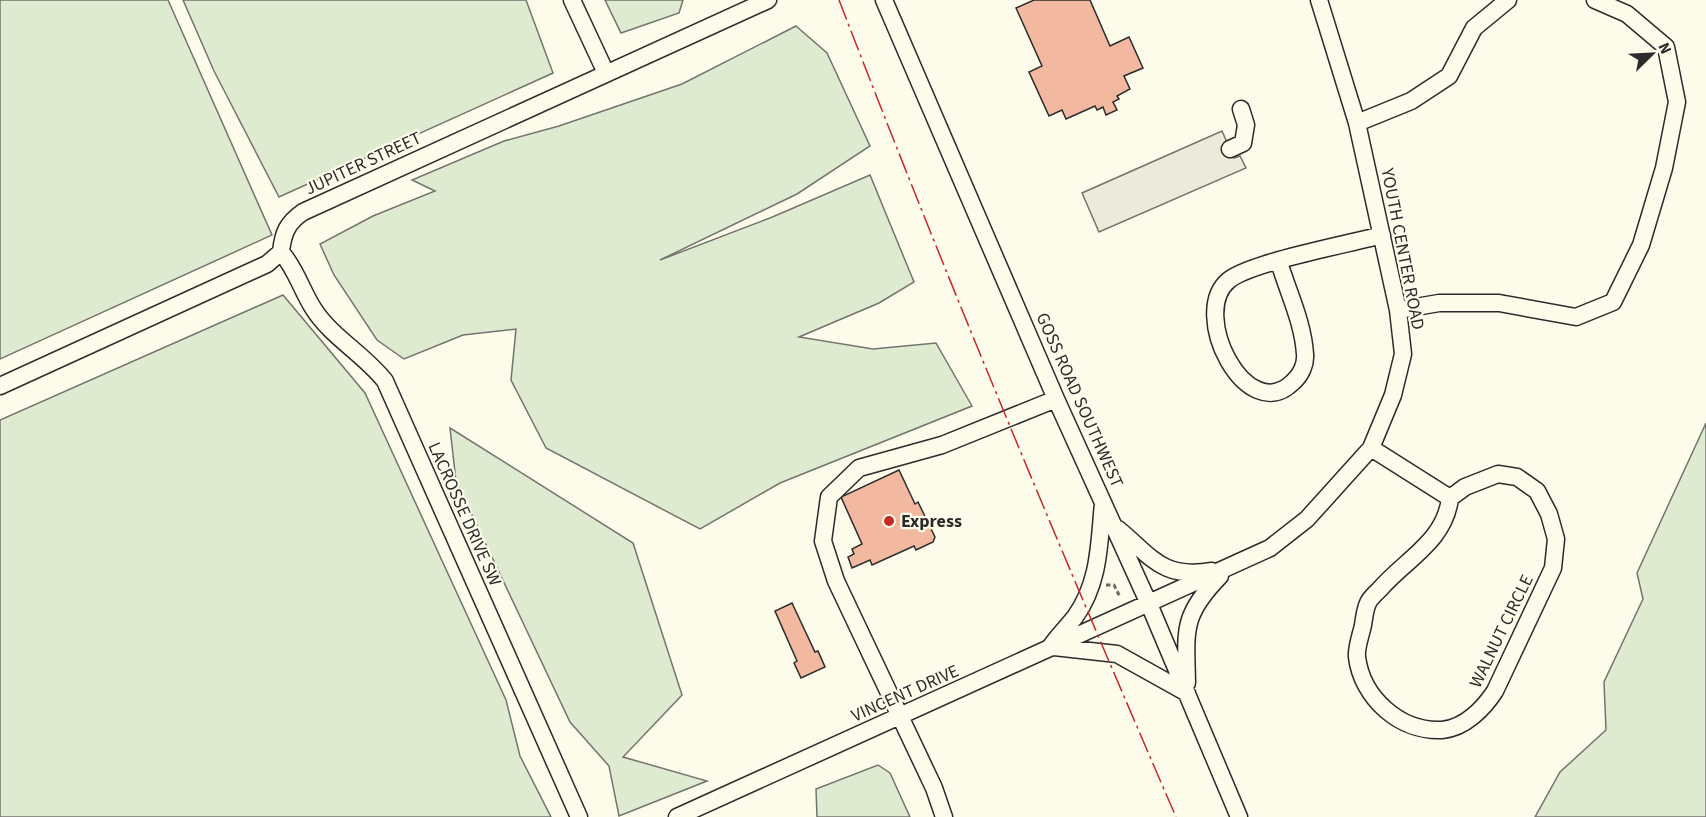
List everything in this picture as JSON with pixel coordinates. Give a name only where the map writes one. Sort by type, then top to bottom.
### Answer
[{"type":"street","points":[[572,0],[606,73]]},
{"type":"street","name":"JUPITER STREET","points":[[281,252],[283,234],[292,220],[303,212],[768,0]]},
{"type":"street","name":"GOSS ROAD SOUTHWEST","points":[[884,0],[1056,399],[1104,500],[1239,817]]},
{"type":"street","name":"YOUTH CENTER ROAD","points":[[1149,604],[1228,569],[1270,548],[1288,535],[1327,498],[1371,448],[1393,395],[1403,354],[1398,310],[1357,123],[1319,0]]},
{"type":"street","points":[[1357,123],[1411,101],[1449,76],[1474,28],[1508,0]]},
{"type":"street","points":[[1398,310],[1439,303],[1499,303],[1576,317],[1612,302],[1641,245],[1664,168],[1677,102],[1666,47],[1627,14],[1595,0]]},
{"type":"street","points":[[1230,149],[1243,143],[1246,125],[1241,109]]},
{"type":"street","points":[[1279,262],[1301,328],[1306,356],[1301,373],[1291,384],[1273,392],[1243,383],[1232,367],[1215,323],[1216,300],[1229,280],[1279,262],[1382,235]]},
{"type":"street","points":[[0,386],[267,264],[281,252]]},
{"type":"street","name":"LACROSSE DRIVE SW","points":[[281,252],[293,265],[313,308],[332,331],[358,352],[385,381],[579,817]]},
{"type":"street","points":[[944,817],[934,788],[836,581],[823,541],[828,497],[859,468],[942,445],[1056,399]]},
{"type":"street","points":[[1371,448],[1450,498]]},
{"type":"street","name":"WALNUT CIRCLE","points":[[1498,474],[1517,477],[1537,491],[1549,514],[1556,539],[1553,568],[1496,691],[1485,707],[1469,720],[1444,730],[1400,721],[1380,706],[1365,681],[1357,655],[1368,603],[1391,577],[1427,547],[1448,514],[1450,498],[1465,487],[1498,474]]},
{"type":"street","points":[[1050,647],[1075,616],[1092,582],[1100,552],[1104,500]]},
{"type":"street","points":[[1115,526],[1167,570],[1186,573],[1228,569]]},
{"type":"street","points":[[1050,647],[1117,654],[1187,693],[1189,616],[1204,592],[1228,569]]},
{"type":"street","name":"VINCENT DRIVE","points":[[676,817],[1149,604]]},
{"type":"path","points":[[1101,584],[1114,585],[1120,597]]},
{"type":"green space","points":[[0,0],[168,0],[272,235],[0,359]]},
{"type":"green space","points":[[183,0],[526,0],[553,73],[279,197],[214,71]]},
{"type":"green space","points":[[605,0],[683,0],[679,13],[621,33]]},
{"type":"green space","points":[[796,26],[827,53],[870,146],[797,194],[660,260],[770,218],[870,175],[914,282],[879,303],[799,337],[873,349],[936,343],[972,406],[780,483],[700,529],[546,448],[511,380],[516,329],[463,335],[404,359],[377,340],[334,275],[320,244],[373,216],[435,191],[412,180],[504,141],[559,126],[682,84]]},
{"type":"green space","points":[[283,295],[365,393],[506,700],[520,756],[551,817],[0,817],[0,420]]},
{"type":"green space","points":[[1706,423],[1706,817],[1535,817],[1560,772],[1606,730],[1604,682],[1643,599],[1637,573]]},
{"type":"green space","points":[[450,428],[633,543],[682,695],[623,757],[707,781],[619,816],[609,766],[570,722],[456,481]]},
{"type":"green space","points":[[878,765],[890,773],[910,817],[817,817],[816,789]]},
{"type":"shaded area","points":[[1222,131],[1234,158],[1240,156],[1246,168],[1099,232],[1082,193]]},
{"type":"building","points":[[1034,0],[1090,0],[1110,46],[1129,37],[1143,68],[1124,76],[1130,89],[1117,96],[1119,99],[1113,102],[1117,110],[1106,115],[1103,107],[1097,110],[1095,106],[1066,119],[1062,110],[1049,116],[1029,72],[1042,66],[1016,8]]},
{"type":"building","name":"Express","points":[[899,470],[915,504],[918,502],[935,537],[933,542],[916,550],[914,546],[872,565],[870,560],[852,568],[848,557],[854,554],[852,549],[862,544],[841,497]]},
{"type":"building","points":[[792,603],[815,652],[818,651],[825,667],[801,678],[794,663],[797,661],[775,611]]},
{"type":"power","points":[[839,0],[1003,410],[1176,817]]},
{"type":"place","name":"Express","points":[[889,521]]}]
